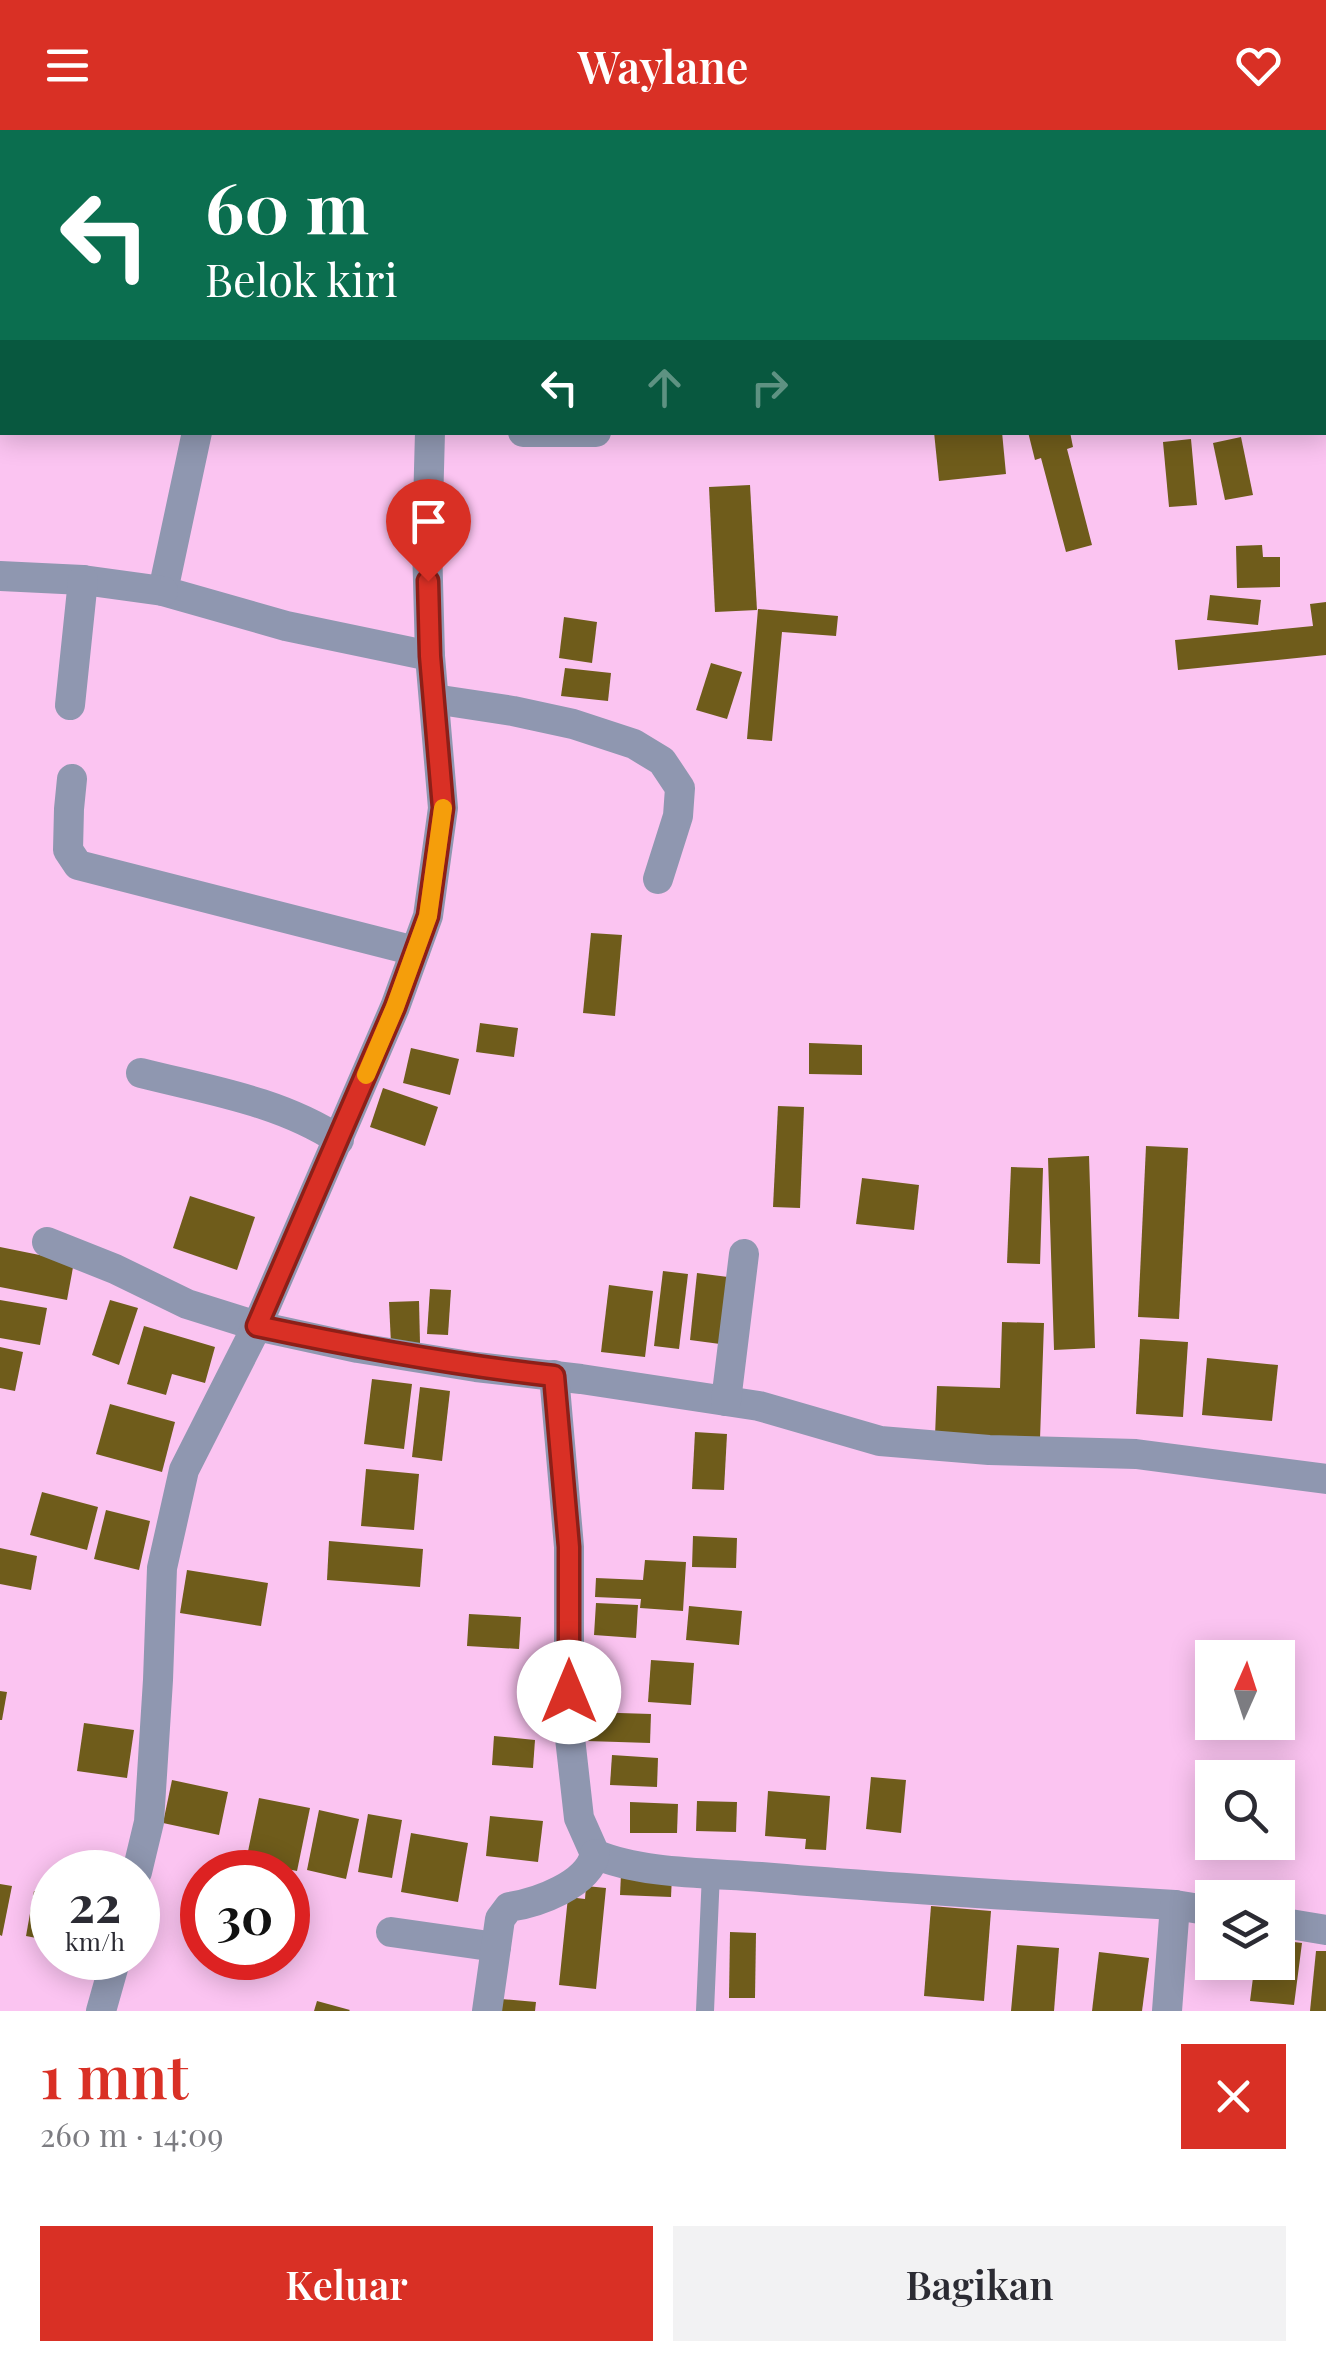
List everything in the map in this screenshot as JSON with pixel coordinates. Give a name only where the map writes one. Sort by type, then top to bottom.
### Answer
[{"type":"street","points":[[163,591],[196,435]]},
{"type":"street","points":[[142,1850],[149,1822],[162,1568],[184,1470],[257,1326],[339,1140],[428,916],[443,808],[430,656],[430,435]]},
{"type":"street","points":[[0,576],[82,580],[163,591],[286,626],[430,656]]},
{"type":"street","points":[[70,705],[82,580]]},
{"type":"street","points":[[434,699],[572,724],[634,744],[662,762],[680,788],[678,816],[658,880]]},
{"type":"street","points":[[72,779],[68,850],[78,865],[415,951]]},
{"type":"street","points":[[141,1073],[254,1102],[315,1124],[339,1140]]},
{"type":"street","points":[[47,1242],[188,1304],[257,1326],[358,1348],[759,1406],[880,1441],[990,1450],[1136,1454],[1326,1479]]},
{"type":"street","points":[[726,1401],[744,1254]]},
{"type":"street","points":[[487,2011],[500,1919],[510,1907],[531,1904],[562,1890],[588,1868],[595,1854],[579,1818],[569,1729],[569,1547],[554,1376]]},
{"type":"street","points":[[595,1854],[614,1862],[711,1873],[1195,1908]]},
{"type":"street","points":[[1167,2011],[1175,1904]]},
{"type":"street","points":[[1295,1925],[1326,1930]]},
{"type":"street","points":[[391,1932],[496,1947]]},
{"type":"street","points":[[101,2011],[110,1980]]},
{"type":"lane","points":[[705,2011],[711,1873]]},
{"type":"building","points":[[934,435],[1002,435],[1006,474],[939,481]]},
{"type":"building","points":[[1029,435],[1071,435],[1073,447],[1067,449],[1092,545],[1066,552],[1041,458],[1035,460]]},
{"type":"building","points":[[1241,437],[1253,495],[1225,500],[1213,443]]},
{"type":"building","points":[[1191,439],[1197,505],[1169,507],[1163,442]]},
{"type":"building","points":[[750,485],[757,610],[715,612],[709,487]]},
{"type":"building","points":[[1262,545],[1263,557],[1280,557],[1280,587],[1237,588],[1236,546]]},
{"type":"building","points":[[1210,595],[1261,600],[1258,625],[1207,620]]},
{"type":"building","points":[[1326,602],[1326,655],[1178,670],[1175,640],[1313,626],[1310,604]]},
{"type":"building","points":[[758,609],[838,616],[836,636],[782,632],[772,741],[747,739]]},
{"type":"building","points":[[564,617],[597,622],[592,663],[559,658]]},
{"type":"building","points":[[711,663],[742,672],[727,719],[696,710]]},
{"type":"building","points":[[565,668],[611,673],[608,701],[561,696]]},
{"type":"building","points":[[591,933],[622,935],[615,1016],[583,1013]]},
{"type":"building","points":[[480,1023],[518,1028],[514,1057],[476,1052]]},
{"type":"building","points":[[809,1043],[862,1045],[862,1075],[809,1074]]},
{"type":"building","points":[[411,1048],[459,1059],[450,1095],[403,1083]]},
{"type":"building","points":[[383,1088],[438,1107],[425,1146],[370,1127]]},
{"type":"building","points":[[778,1106],[804,1107],[800,1208],[773,1207]]},
{"type":"building","points":[[1146,1146],[1188,1148],[1179,1319],[1138,1317]]},
{"type":"building","points":[[1089,1156],[1095,1348],[1054,1350],[1048,1158]]},
{"type":"building","points":[[1011,1167],[1043,1168],[1040,1264],[1007,1263]]},
{"type":"building","points":[[862,1178],[919,1185],[914,1230],[856,1224]]},
{"type":"building","points":[[190,1196],[255,1217],[237,1270],[173,1248]]},
{"type":"building","points":[[0,1247],[74,1262],[67,1300],[0,1287]]},
{"type":"building","points":[[663,1271],[688,1274],[679,1349],[654,1346]]},
{"type":"building","points":[[697,1273],[728,1277],[720,1344],[690,1340]]},
{"type":"building","points":[[609,1285],[653,1291],[645,1357],[601,1352]]},
{"type":"building","points":[[430,1289],[451,1290],[448,1335],[427,1334]]},
{"type":"building","points":[[0,1300],[47,1308],[40,1345],[0,1338]]},
{"type":"building","points":[[110,1300],[138,1308],[119,1365],[92,1355]]},
{"type":"building","points":[[419,1301],[420,1343],[391,1344],[389,1302]]},
{"type":"building","points":[[1002,1322],[1044,1323],[1040,1439],[935,1436],[937,1386],[1000,1388]]},
{"type":"building","points":[[144,1326],[215,1347],[205,1383],[172,1374],[166,1395],[127,1384]]},
{"type":"building","points":[[1140,1339],[1188,1342],[1183,1417],[1136,1414]]},
{"type":"building","points":[[0,1347],[23,1352],[15,1391],[0,1388]]},
{"type":"building","points":[[1207,1358],[1278,1365],[1272,1421],[1202,1415]]},
{"type":"building","points":[[372,1379],[412,1384],[404,1449],[364,1444]]},
{"type":"building","points":[[420,1387],[450,1391],[442,1461],[412,1457]]},
{"type":"building","points":[[110,1404],[175,1422],[162,1472],[96,1454]]},
{"type":"building","points":[[695,1432],[727,1434],[724,1490],[692,1489]]},
{"type":"building","points":[[366,1469],[419,1474],[414,1530],[361,1526]]},
{"type":"building","points":[[42,1492],[98,1507],[87,1550],[30,1535]]},
{"type":"building","points":[[106,1510],[150,1521],[139,1570],[94,1559]]},
{"type":"building","points":[[693,1536],[737,1538],[736,1568],[692,1567]]},
{"type":"building","points":[[329,1541],[423,1549],[420,1587],[327,1580]]},
{"type":"building","points":[[0,1548],[37,1556],[31,1590],[0,1584]]},
{"type":"building","points":[[645,1560],[686,1562],[683,1611],[640,1608],[641,1599],[595,1597],[596,1578],[643,1580]]},
{"type":"building","points":[[187,1570],[268,1583],[261,1626],[180,1613]]},
{"type":"building","points":[[596,1603],[638,1605],[636,1638],[594,1635]]},
{"type":"building","points":[[689,1606],[742,1611],[739,1645],[686,1640]]},
{"type":"building","points":[[469,1614],[521,1617],[519,1649],[467,1646]]},
{"type":"building","points":[[651,1660],[694,1663],[691,1705],[648,1702]]},
{"type":"building","points":[[0,1691],[7,1692],[2,1720],[0,1720]]},
{"type":"building","points":[[588,1712],[651,1714],[650,1743],[587,1741]]},
{"type":"building","points":[[84,1723],[134,1730],[127,1778],[77,1771]]},
{"type":"building","points":[[494,1736],[535,1740],[533,1768],[492,1765]]},
{"type":"building","points":[[612,1755],[658,1758],[657,1787],[610,1785]]},
{"type":"building","points":[[871,1777],[906,1780],[901,1833],[866,1829]]},
{"type":"building","points":[[172,1780],[228,1792],[219,1835],[163,1823]]},
{"type":"building","points":[[768,1791],[830,1796],[826,1850],[805,1849],[806,1839],[765,1836]]},
{"type":"building","points":[[259,1798],[310,1808],[301,1850],[248,1850]]},
{"type":"building","points":[[697,1801],[737,1802],[736,1832],[696,1831]]},
{"type":"building","points":[[630,1802],[678,1804],[677,1833],[630,1833]]},
{"type":"building","points":[[319,1810],[359,1819],[346,1879],[310,1871]]},
{"type":"building","points":[[368,1814],[402,1820],[392,1878],[358,1872]]},
{"type":"building","points":[[490,1816],[543,1821],[538,1862],[486,1856]]},
{"type":"building","points":[[411,1833],[468,1843],[458,1902],[401,1892]]},
{"type":"building","points":[[621,1874],[672,1876],[671,1897],[620,1895]]},
{"type":"building","points":[[0,1884],[12,1886],[2,1936],[0,1935]]},
{"type":"building","points":[[586,1886],[606,1888],[596,1989],[559,1985],[568,1897],[585,1899]]},
{"type":"building","points":[[931,1906],[991,1911],[984,2001],[924,1996]]},
{"type":"building","points":[[730,1932],[756,1933],[755,1998],[729,1998]]},
{"type":"building","points":[[1295,1942],[1302,1943],[1294,2005],[1250,2001],[1253,1980],[1295,1980]]},
{"type":"building","points":[[1017,1945],[1059,1948],[1054,2011],[1011,2011]]},
{"type":"building","points":[[1316,1951],[1326,1951],[1326,2011],[1310,2011]]},
{"type":"building","points":[[1099,1952],[1149,1958],[1142,2011],[1092,2011]]},
{"type":"building","points":[[501,1999],[536,2002],[535,2011],[500,2011]]},
{"type":"building","points":[[317,2001],[350,2010],[314,2011]]},
{"type":"slow traffic","points":[[366,1075],[428,916],[443,808]]},
{"type":"route","points":[[428,581],[443,808],[428,916],[395,1007],[257,1326],[358,1348],[554,1376],[569,1547],[569,1692]]}]
